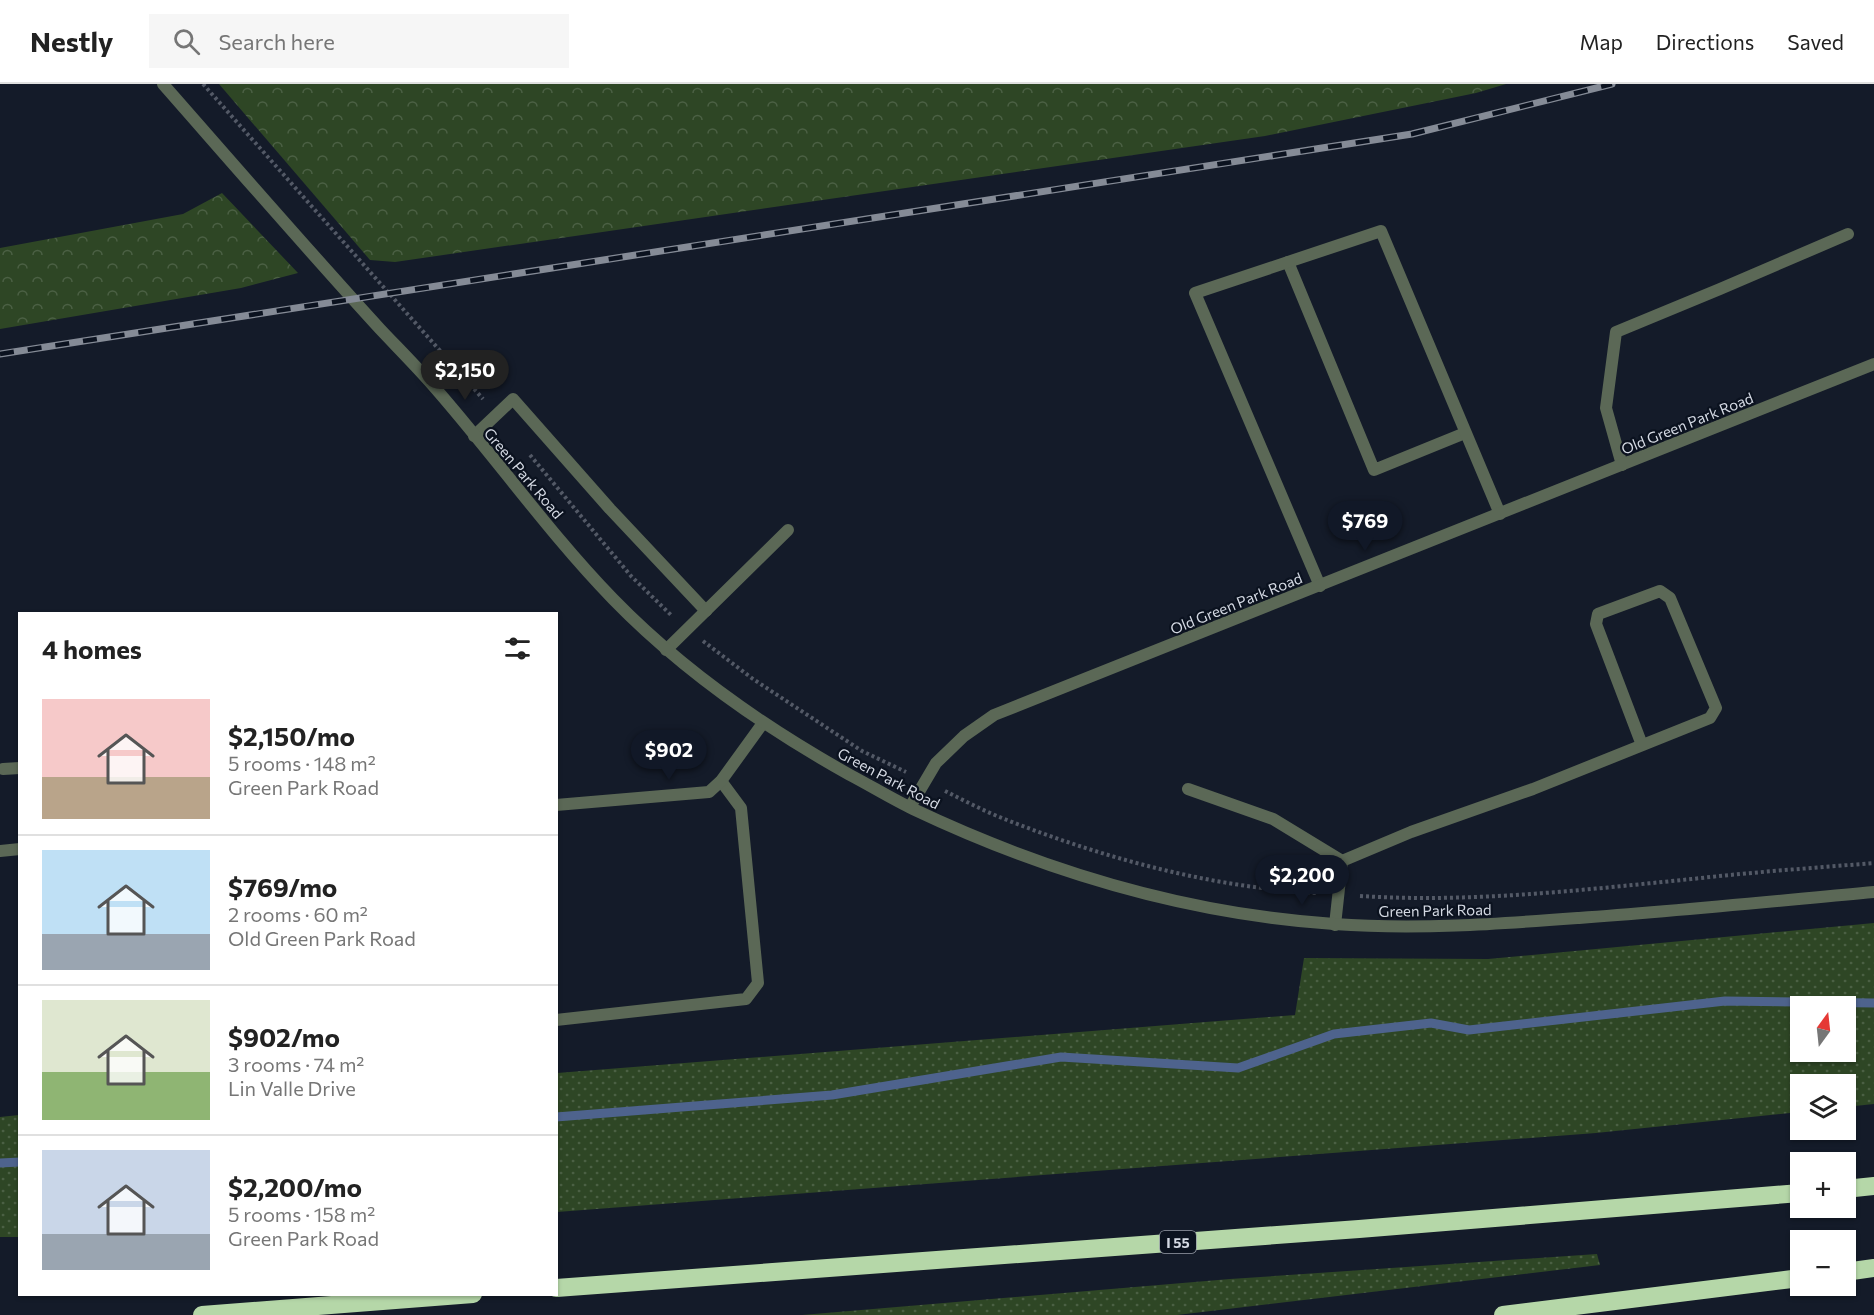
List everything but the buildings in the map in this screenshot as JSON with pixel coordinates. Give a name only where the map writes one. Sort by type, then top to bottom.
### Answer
[{"type":"highway","points":[[1856,1188],[1874,1186]]},
{"type":"highway","name":"I 55","points":[[558,1288],[1359,1229],[1790,1194]]},
{"type":"highway","points":[[1856,1270],[1874,1268]]},
{"type":"highway","points":[[1503,1315],[1790,1279]]},
{"type":"highway","points":[[202,1315],[447,1296]]},
{"type":"street","name":"Green Park Road","points":[[163,84],[373,322],[429,380],[567,548],[666,650],[763,723],[810,753],[910,807],[1037,861],[1116,887],[1201,907],[1265,918],[1335,925],[1472,926],[1874,892]]},
{"type":"street","points":[[1320,586],[1195,293],[1381,231],[1500,514]]},
{"type":"street","points":[[1622,465],[1606,408],[1616,332],[1848,234]]},
{"type":"street","points":[[1288,262],[1374,470],[1466,433]]},
{"type":"street","name":"Old Green Park Road","points":[[910,807],[936,763],[964,736],[994,715],[1874,364]]},
{"type":"street","points":[[474,436],[513,399],[610,509],[706,611]]},
{"type":"street","points":[[666,650],[788,530]]},
{"type":"street","points":[[1342,861],[1411,832],[1533,789],[1710,718],[1716,708],[1670,598],[1660,591],[1598,614],[1596,624],[1642,745]]},
{"type":"street","points":[[558,805],[709,792],[721,781],[763,723]]},
{"type":"street","points":[[3,769],[18,768]]},
{"type":"street","points":[[558,1020],[746,999],[758,983],[741,808],[721,781]]},
{"type":"street","points":[[1188,789],[1273,819],[1342,861]]},
{"type":"street","points":[[0,851],[18,849]]},
{"type":"street","points":[[1335,925],[1342,861]]},
{"type":"path","points":[[203,84],[496,414]]},
{"type":"path","points":[[526,450],[631,576],[688,630],[753,679],[862,751],[1005,820],[1112,857],[1188,877],[1280,891],[1395,898],[1487,897],[1550,893],[1874,863]]},
{"type":"green space","points":[[219,84],[1506,84],[1476,93],[1265,136],[395,262],[370,260]]},
{"type":"green space","points":[[222,193],[298,273],[241,288],[0,329],[0,248],[183,214]]},
{"type":"green space","points":[[1874,923],[1874,1104],[1856,1106],[1856,1074],[1790,1074],[1790,1113],[1596,1133],[558,1212],[558,1073],[1295,1015],[1304,958],[1488,959]]},
{"type":"green space","points":[[18,1115],[18,1237],[0,1237],[0,1117]]},
{"type":"green space","points":[[1597,1254],[1600,1265],[1177,1315],[802,1315],[1230,1279]]},
{"type":"waterway","points":[[558,1117],[832,1095],[1061,1057],[1238,1068],[1334,1034],[1431,1023],[1469,1030],[1725,1001],[1874,1003]]},
{"type":"waterway","points":[[0,1163],[18,1162]]},
{"type":"railway","points":[[0,354],[1412,134],[1612,84]]}]
